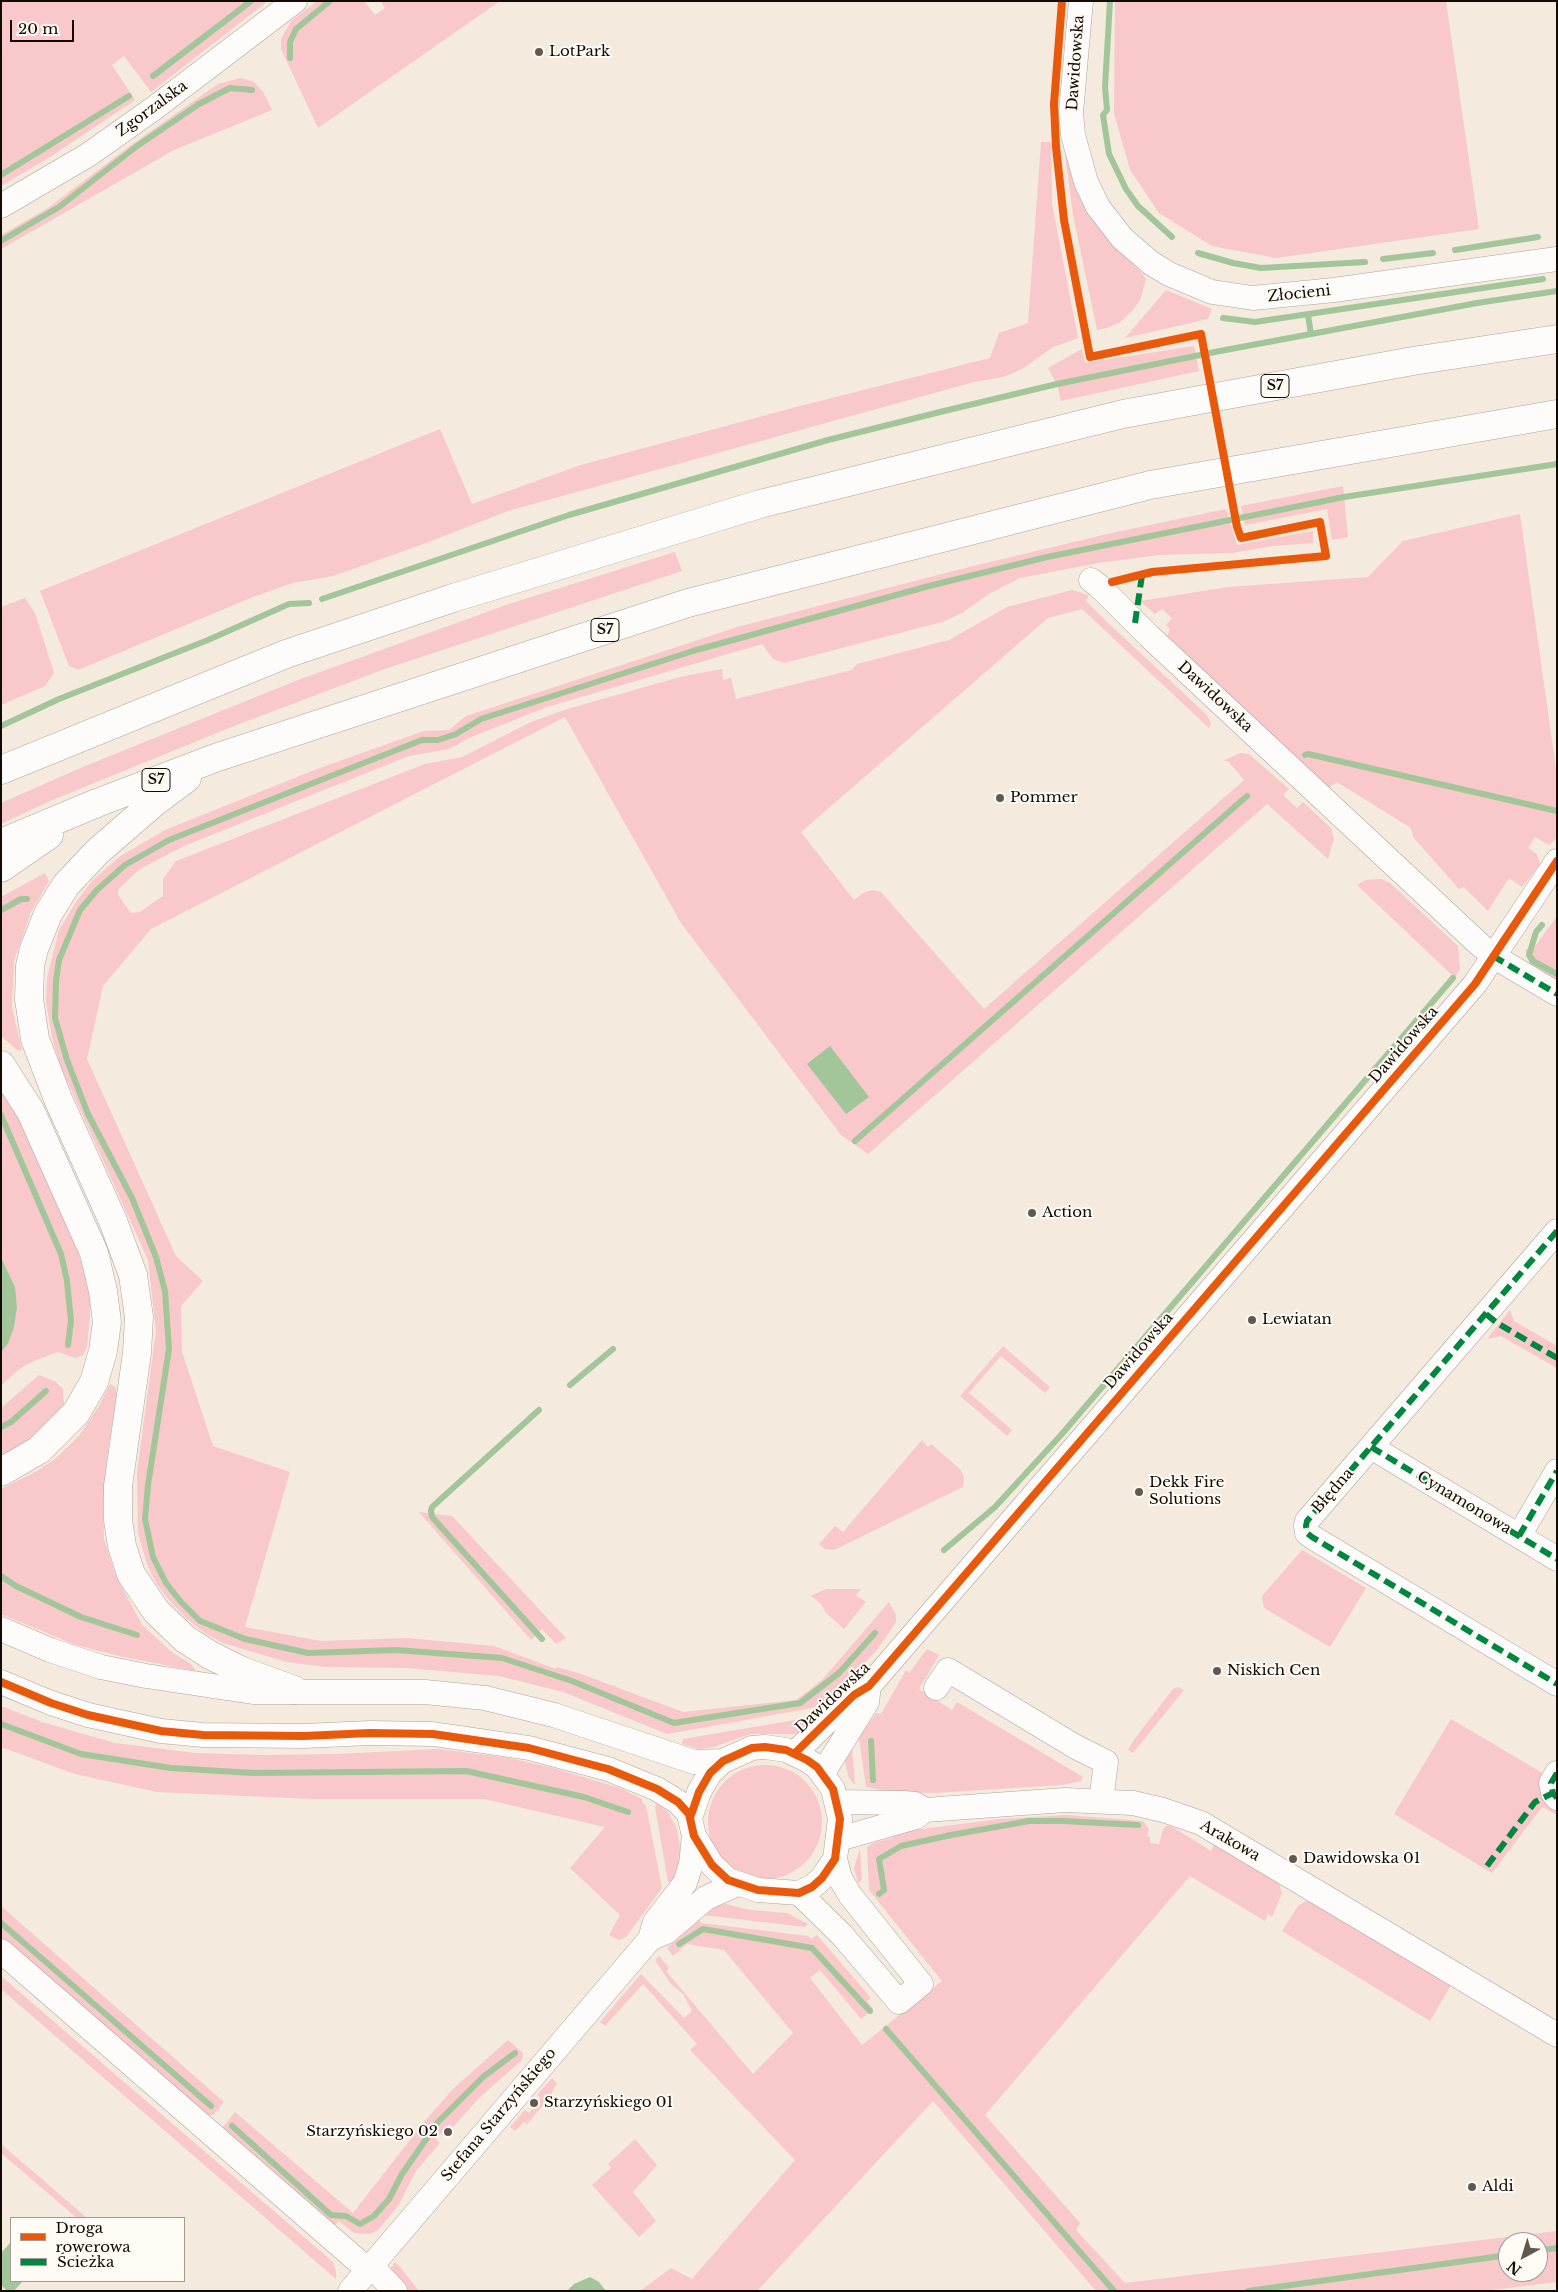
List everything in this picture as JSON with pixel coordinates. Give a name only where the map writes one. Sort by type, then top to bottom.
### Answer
[{"type":"highway","name":"S7","points":[[1,770],[286,654],[453,598],[760,504],[1123,414],[1413,361],[1557,339]]},
{"type":"highway","name":"S7","points":[[1,868],[97,802],[215,758],[688,603],[1150,485],[1557,414]]},
{"type":"highway","points":[[215,758],[156,801],[97,852],[66,886],[48,914],[34,949],[30,966],[29,999],[35,1039],[58,1099],[113,1221],[133,1276],[139,1317],[137,1353],[118,1486],[118,1520],[122,1546],[131,1574],[156,1611],[185,1640],[242,1671],[294,1690]]},
{"type":"highway","points":[[1,843],[97,802]]},
{"type":"highway","points":[[1,1065],[31,1112],[94,1253],[103,1291],[106,1322],[103,1351],[86,1399],[60,1430],[39,1450],[1,1472]]},
{"type":"street","name":"Zgorzalska","points":[[1,206],[80,160],[146,114],[296,1]]},
{"type":"street","name":"Dawidowska","points":[[1081,1],[1071,112],[1073,135],[1086,182]]},
{"type":"street","name":"Złocieni","points":[[1086,182],[1098,207],[1109,222],[1122,238],[1144,258],[1163,271],[1190,284],[1227,296],[1253,298],[1286,296],[1557,259]]},
{"type":"street","name":"Dawidowska","points":[[795,1753],[854,1695],[870,1686],[1475,984],[1493,956],[1091,580]]},
{"type":"street","points":[[1557,861],[1493,956],[1557,994]]},
{"type":"street","name":"Błędna","points":[[1557,1231],[1307,1521],[1308,1533],[1557,1684]]},
{"type":"street","name":"Cynamonowa","points":[[1371,1447],[1557,1559]]},
{"type":"street","points":[[1519,1536],[1557,1471]]},
{"type":"street","points":[[1,1629],[50,1650],[101,1667],[146,1676],[254,1692],[294,1690],[425,1692],[485,1698],[554,1715],[694,1762],[722,1761]]},
{"type":"street","points":[[936,1688],[948,1670],[1106,1762],[1101,1801]]},
{"type":"street","points":[[1,1682],[88,1716],[161,1731],[203,1735],[433,1734],[500,1742],[608,1769],[649,1786],[678,1802],[712,1865],[737,1884],[763,1891],[799,1893],[812,1887],[822,1878],[838,1849],[916,1817],[925,1810],[914,1804],[904,1803],[838,1802]]},
{"type":"street","name":"Dawidowska","points":[[823,1773],[867,1702],[870,1686]]},
{"type":"street","points":[[692,1827],[699,1792],[710,1773],[722,1761],[742,1752],[764,1747],[795,1753],[807,1760],[823,1773],[833,1789],[838,1802],[840,1819],[838,1849],[840,1878],[850,1895],[921,1984],[899,2002],[842,1935],[799,1893]]},
{"type":"street","points":[[1557,1773],[1551,1783],[1553,1793],[1557,1798]]},
{"type":"street","name":"Arakowa","points":[[925,1810],[1065,1800],[1101,1801],[1147,1806],[1200,1823],[1557,2035]]},
{"type":"street","name":"Stefana Starzyńskiego","points":[[350,2291],[650,1939],[655,1922],[685,1883],[691,1864],[692,1827]]},
{"type":"street","name":"Stefana Starzyńskiego","points":[[650,1939],[666,1932],[706,1898],[737,1884]]},
{"type":"street","points":[[1,1951],[368,2269],[379,2274],[395,2291]]},
{"type":"shaded area","points":[[1,1],[268,1],[151,92],[124,56],[112,65],[135,100],[50,157],[1,186]]},
{"type":"shaded area","points":[[317,1],[364,1],[375,15],[385,8],[381,1],[500,1],[318,128],[281,49],[281,39],[291,21]]},
{"type":"shaded area","points":[[1115,1],[1446,1],[1479,229],[1276,258],[1212,246],[1159,213],[1130,170],[1114,113]]},
{"type":"shaded area","points":[[241,78],[254,82],[263,92],[272,110],[174,150],[1,249],[1,235],[48,208],[131,145],[218,84]]},
{"type":"shaded area","points":[[1041,142],[1051,142],[1052,204],[1078,338],[1053,347],[1022,369],[1003,377],[974,382],[508,511],[421,545],[333,576],[293,583],[253,597],[78,670],[69,666],[40,591],[440,429],[472,504],[581,465],[800,406],[990,358],[999,333],[1028,323]]},
{"type":"shaded area","points":[[1065,155],[1116,248],[1146,279],[1140,300],[1132,311],[1119,323],[1107,328],[1097,330],[1073,215]]},
{"type":"shaded area","points":[[1166,290],[1212,309],[1208,319],[1125,338]]},
{"type":"shaded area","points":[[1194,346],[1199,371],[1061,401],[1057,384],[1048,368],[1082,349],[1085,363]]},
{"type":"shaded area","points":[[1343,486],[1348,537],[1332,540],[1327,509],[1245,525],[1241,506]]},
{"type":"shaded area","points":[[1226,509],[1237,545],[1313,531],[1313,543],[1273,546],[1232,553],[1159,555],[1098,563],[1020,578],[989,594],[962,613],[942,622],[784,663],[773,659],[762,644],[547,707],[469,738],[449,749],[409,756],[184,846],[140,869],[118,890],[118,895],[131,913],[140,912],[163,896],[163,879],[176,861],[425,764],[462,757],[531,722],[564,710],[680,677],[722,669],[723,680],[731,678],[736,699],[852,670],[857,664],[949,640],[1007,607],[1072,590],[1089,595],[1086,601],[1207,715],[1211,724],[1209,728],[1082,609],[1048,618],[801,832],[854,900],[863,893],[872,890],[881,892],[984,1009],[1244,780],[1228,761],[1223,761],[1240,753],[1249,754],[1289,789],[1283,795],[1297,808],[1303,802],[1331,828],[1334,838],[1328,859],[1267,804],[868,1154],[841,1135],[681,923],[565,717],[151,929],[103,986],[87,1059],[176,1256],[203,1281],[181,1306],[182,1352],[213,1446],[290,1472],[245,1627],[321,1641],[407,1638],[494,1646],[556,1669],[557,1667],[581,1674],[683,1712],[796,1700],[822,1680],[889,1602],[896,1615],[896,1622],[877,1650],[823,1706],[667,1734],[563,1692],[499,1676],[408,1668],[326,1667],[287,1662],[223,1643],[205,1633],[187,1619],[156,1583],[147,1564],[138,1533],[137,1472],[156,1331],[148,1260],[60,1065],[52,1037],[46,1002],[47,978],[59,930],[76,902],[92,881],[119,857],[165,830],[317,769],[424,731],[449,730],[466,716],[741,626],[957,570],[1107,534]]},
{"type":"shaded area","points":[[1520,514],[1557,776],[1557,805],[1551,812],[1557,814],[1557,838],[1549,845],[1535,837],[1528,848],[1537,854],[1540,864],[1522,887],[1509,878],[1488,911],[1464,887],[1459,889],[1413,837],[1411,828],[1337,782],[1327,789],[1166,639],[1170,629],[1166,625],[1172,618],[1162,609],[1155,614],[1140,601],[1228,587],[1368,577],[1403,541]]},
{"type":"shaded area","points":[[675,552],[682,571],[382,670],[229,728],[50,801],[1,824],[1,803],[85,766],[298,680],[509,604]]},
{"type":"shaded area","points":[[25,598],[35,613],[54,673],[45,686],[1,705],[1,607]]},
{"type":"shaded area","points":[[45,873],[49,881],[31,912],[14,961],[12,1007],[22,1051],[17,1050],[1,1036],[1,897]]},
{"type":"shaded area","points":[[1381,879],[1390,883],[1458,946],[1460,969],[1455,978],[1357,885],[1366,880]]},
{"type":"shaded area","points":[[1557,916],[1557,980],[1530,965],[1525,950],[1536,945]]},
{"type":"shaded area","points":[[830,1046],[869,1097],[846,1114],[807,1064]]},
{"type":"shaded area","points":[[1,1087],[14,1107],[71,1229],[85,1274],[91,1303],[87,1347],[83,1355],[75,1358],[58,1352],[36,1360],[21,1368],[1,1385],[1,1352],[8,1344],[15,1287],[1,1257]]},
{"type":"shaded area","points":[[1,1257],[15,1287],[17,1307],[14,1327],[8,1344],[1,1352]]},
{"type":"shaded area","points":[[1510,1310],[1514,1321],[1557,1346],[1557,1368],[1501,1336],[1487,1339]]},
{"type":"shaded area","points":[[1003,1346],[1050,1387],[1045,1393],[1001,1356],[969,1393],[1012,1430],[1007,1436],[960,1396]]},
{"type":"shaded area","points":[[39,1375],[56,1382],[63,1389],[64,1405],[43,1429],[24,1444],[1,1456],[1,1408]]},
{"type":"shaded area","points":[[110,1384],[115,1387],[117,1394],[107,1457],[103,1500],[104,1539],[115,1574],[142,1625],[173,1653],[191,1664],[196,1671],[119,1656],[73,1644],[1,1614],[1,1489],[37,1471],[55,1459],[79,1436],[99,1406]]},
{"type":"shaded area","points":[[922,1440],[928,1447],[931,1444],[960,1469],[964,1477],[963,1487],[834,1550],[825,1549],[819,1544],[835,1526],[843,1532]]},
{"type":"shaded area","points":[[419,1512],[452,1516],[566,1638],[556,1644],[542,1629],[531,1640]]},
{"type":"shaded area","points":[[1302,1550],[1366,1588],[1330,1647],[1264,1608],[1262,1596]]},
{"type":"shaded area","points":[[826,1589],[861,1589],[856,1595],[866,1602],[844,1629],[811,1596]]},
{"type":"shaded area","points":[[927,1649],[939,1655],[919,1689],[952,1710],[957,1702],[1083,1777],[1081,1781],[1062,1785],[935,1793],[891,1792],[866,1787],[859,1738],[876,1713],[881,1714],[906,1670],[909,1673]]},
{"type":"shaded area","points":[[1178,1687],[1184,1690],[1133,1753],[1128,1750],[1173,1689]]},
{"type":"shaded area","points":[[1,1706],[45,1723],[115,1743],[195,1753],[262,1755],[336,1754],[439,1749],[509,1758],[553,1768],[620,1788],[642,1799],[646,1806],[662,1888],[626,1937],[619,1940],[609,1935],[620,1915],[570,1868],[605,1827],[484,1799],[313,1799],[157,1792],[75,1774],[1,1747]]},
{"type":"shaded area","points":[[813,1717],[816,1721],[796,1734],[750,1734],[714,1747],[699,1749],[682,1744],[683,1739]]},
{"type":"shaded area","points":[[1451,1719],[1546,1775],[1557,1806],[1557,1815],[1542,1807],[1492,1873],[1394,1814]]},
{"type":"shaded area","points":[[852,1748],[855,1785],[849,1778],[845,1763],[845,1755]]},
{"type":"shaded area","points":[[765,1765],[787,1770],[805,1782],[817,1800],[822,1822],[817,1844],[805,1862],[787,1874],[765,1879],[743,1874],[725,1862],[713,1844],[708,1822],[713,1800],[725,1782],[743,1770]]},
{"type":"shaded area","points":[[657,1803],[668,1812],[677,1829],[682,1860],[673,1884],[668,1881],[655,1807]]},
{"type":"shaded area","points":[[1066,1815],[1143,1821],[1149,1829],[1147,1836],[1150,1837],[1150,1843],[1159,1844],[1163,1830],[1166,1826],[1171,1826],[1211,1851],[1214,1844],[1279,1883],[1282,1893],[1272,1917],[1268,1914],[1265,1921],[1190,1876],[985,2115],[1080,2223],[1076,2230],[1125,2283],[1498,2238],[1498,2282],[1548,2282],[1548,2232],[1557,2231],[1557,2282],[1484,2291],[1096,2291],[933,2101],[757,2291],[640,2291],[671,2268],[692,2279],[795,2160],[690,2050],[697,2044],[643,1984],[605,2026],[600,2022],[641,1974],[684,2018],[692,2011],[683,1994],[671,1984],[655,1960],[659,1956],[669,1968],[666,1971],[753,2074],[793,2033],[724,1950],[687,1944],[673,1956],[667,1948],[699,1920],[701,1923],[808,1936],[811,1939],[817,1935],[871,1998],[867,2001],[873,2009],[861,2019],[820,1970],[810,1978],[862,2045],[942,1981],[869,1890],[867,1847],[873,1843],[892,1838],[892,1833],[999,1819]]},
{"type":"shaded area","points":[[860,1849],[862,1880],[858,1883],[854,1868]]},
{"type":"shaded area","points":[[1306,1901],[1320,1904],[1451,1985],[1430,2021],[1282,1931],[1298,1906]]},
{"type":"shaded area","points":[[726,1904],[750,1910],[787,1913],[808,1924],[805,1927],[703,1915],[710,1906]]},
{"type":"shaded area","points":[[1,1906],[224,2102],[213,2115],[205,2115],[1,1938]]},
{"type":"shaded area","points":[[1,1976],[333,2262],[336,2279],[1,1989]]},
{"type":"shaded area","points":[[508,2040],[523,2053],[522,2060],[480,2097],[453,2127],[449,2124],[436,2139],[440,2143],[416,2171],[398,2206],[378,2230],[370,2234],[354,2233],[339,2221],[334,2226],[222,2128],[235,2112],[353,2213],[424,2122],[454,2088]]},
{"type":"shaded area","points":[[552,2078],[557,2083],[550,2097],[527,2124],[524,2122],[515,2131],[510,2127],[525,2110],[529,2113],[541,2098],[537,2095]]},
{"type":"shaded area","points":[[635,2139],[657,2165],[633,2192],[656,2221],[639,2237],[592,2185],[611,2168],[608,2164]]},
{"type":"shaded area","points":[[1,2144],[86,2217],[76,2217],[1,2153]]},
{"type":"shaded area","points":[[10,2243],[10,2282],[22,2282],[14,2291],[7,2291],[1,2285],[1,2253]]},
{"type":"shaded area","points":[[395,2262],[419,2291],[407,2291],[396,2279],[390,2270]]},
{"type":"shaded area","points":[[590,2277],[599,2282],[606,2291],[567,2291],[574,2284]]},
{"type":"waterway","points":[[153,76],[251,1]]},
{"type":"waterway","points":[[290,58],[290,42],[296,29],[330,1]]},
{"type":"waterway","points":[[1110,1],[1105,87],[1107,110],[1103,115],[1109,154],[1126,189],[1138,206],[1172,237]]},
{"type":"waterway","points":[[1,241],[59,207],[137,146],[199,104],[230,88],[252,90]]},
{"type":"waterway","points":[[1,175],[129,96]]},
{"type":"waterway","points":[[1455,250],[1538,237]]},
{"type":"waterway","points":[[1198,253],[1233,263],[1261,268],[1365,262]]},
{"type":"waterway","points":[[1383,259],[1433,253]]},
{"type":"waterway","points":[[1223,318],[1255,322],[1543,279]]},
{"type":"waterway","points":[[322,599],[569,515],[828,440],[944,411],[1057,384],[1220,351],[1477,303],[1557,291]]},
{"type":"waterway","points":[[1308,315],[1311,334]]},
{"type":"waterway","points":[[875,1633],[839,1673],[800,1703],[674,1723],[572,1681],[502,1658],[396,1650],[308,1653],[245,1639],[200,1621],[166,1583],[153,1557],[145,1519],[148,1485],[169,1349],[165,1291],[156,1257],[132,1198],[88,1114],[67,1060],[55,1018],[56,981],[59,960],[80,910],[97,890],[125,865],[169,840],[422,740],[438,740],[456,734],[481,719],[693,651],[929,586],[1047,557],[1344,497],[1557,464]]},
{"type":"waterway","points":[[1,726],[59,699],[208,640],[289,604],[309,603]]},
{"type":"waterway","points":[[1305,755],[1308,754],[1557,811]]},
{"type":"waterway","points":[[855,1141],[1247,796]]},
{"type":"waterway","points":[[1,910],[21,899],[27,899]]},
{"type":"waterway","points":[[1542,925],[1536,932],[1529,955],[1533,961],[1557,974]]},
{"type":"waterway","points":[[944,1550],[995,1507],[1061,1435],[1453,978]]},
{"type":"waterway","points":[[1,1115],[61,1254],[67,1281],[71,1321],[68,1345]]},
{"type":"waterway","points":[[570,1385],[613,1349]]},
{"type":"waterway","points":[[1,1427],[11,1422],[46,1391]]},
{"type":"waterway","points":[[539,1410],[432,1507],[431,1511],[432,1517],[542,1639]]},
{"type":"waterway","points":[[1,1576],[16,1586],[81,1617],[137,1635]]},
{"type":"waterway","points":[[1,1724],[81,1754],[171,1768],[253,1773],[466,1771],[584,1797],[628,1812]]},
{"type":"waterway","points":[[871,1741],[873,1780]]},
{"type":"waterway","points":[[879,1894],[884,1890],[879,1859],[901,1846],[1029,1821],[1138,1825]]},
{"type":"waterway","points":[[1,1923],[211,2106]]},
{"type":"waterway","points":[[679,1944],[703,1929],[812,1948],[870,2011]]},
{"type":"waterway","points":[[886,2029],[1114,2291]]},
{"type":"waterway","points":[[232,2126],[331,2215],[346,2216],[360,2224],[374,2216],[389,2199],[402,2174],[438,2122],[483,2077],[515,2053]]},
{"type":"waterway","points":[[1548,2249],[1557,2248]]},
{"type":"waterway","points":[[1248,2291],[1498,2256]]},
{"type":"marked path","points":[[1135,623],[1142,575]]},
{"type":"marked path","points":[[1493,956],[1557,994]]},
{"type":"marked path","points":[[1557,1231],[1307,1521],[1306,1526],[1307,1533],[1312,1537],[1557,1684]]},
{"type":"marked path","points":[[1486,1314],[1497,1323],[1557,1358]]},
{"type":"marked path","points":[[1371,1447],[1557,1559]]},
{"type":"marked path","points":[[1519,1536],[1557,1471]]},
{"type":"marked path","points":[[1557,1773],[1551,1783],[1553,1793],[1557,1798]]},
{"type":"marked path","points":[[1487,1866],[1535,1802],[1553,1793]]},
{"type":"cycle path","points":[[1062,1],[1054,104],[1056,147],[1064,220],[1090,357],[1201,334],[1237,527],[1241,538],[1320,522],[1326,556],[1152,572],[1112,582]]},
{"type":"cycle path","points":[[795,1753],[854,1695],[869,1686],[1475,984],[1557,861]]},
{"type":"cycle path","points":[[1,1682],[51,1703],[88,1715],[161,1731],[203,1735],[433,1734],[529,1748],[608,1769],[657,1789],[678,1802],[689,1814],[694,1836],[712,1865],[728,1880],[758,1890],[799,1893],[812,1887],[822,1878],[835,1859],[840,1819],[833,1789],[817,1767],[786,1750],[765,1747],[752,1748],[723,1761],[710,1773],[699,1792],[690,1818]]},
{"type":"place","name":"LotPark","points":[[539,52]]},
{"type":"place","name":"Pommer","points":[[1000,798]]},
{"type":"place","name":"Action","points":[[1032,1213]]},
{"type":"place","name":"Lewiatan","points":[[1252,1320]]},
{"type":"place","name":"Dekk Fire Solutions","points":[[1139,1492]]},
{"type":"place","name":"Niskich Cen","points":[[1217,1671]]},
{"type":"place","name":"Dawidowska 01","points":[[1293,1859]]},
{"type":"place","name":"Starzyńskiego 01","points":[[534,2103]]},
{"type":"place","name":"Starzyńskiego 02","points":[[448,2132]]},
{"type":"place","name":"Aldi","points":[[1472,2187]]}]
